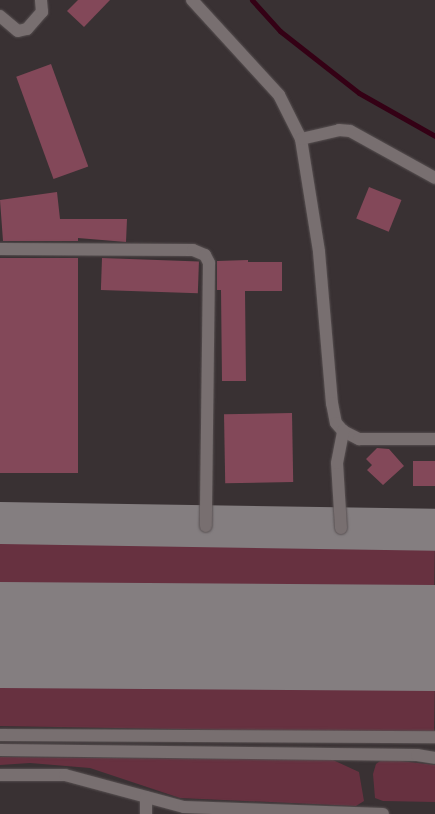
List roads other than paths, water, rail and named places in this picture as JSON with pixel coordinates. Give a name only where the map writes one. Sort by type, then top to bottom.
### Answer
[{"type":"street","points":[[0,16],[18,31],[27,29],[42,12],[41,0]]},
{"type":"street","points":[[192,0],[279,95],[301,139],[319,252],[332,403],[336,423],[343,431],[359,439],[435,439]]},
{"type":"street","points":[[301,139],[339,130],[350,131],[435,178]]},
{"type":"street","points":[[0,249],[193,250],[206,255],[209,263],[206,526]]},
{"type":"street","points":[[341,528],[337,463],[343,431]]},
{"type":"street","points":[[0,735],[435,737]]},
{"type":"street","points":[[0,750],[417,755],[435,758]]},
{"type":"street","points":[[0,775],[51,773],[184,807],[383,814]]},
{"type":"street","points":[[146,797],[146,814]]},
{"type":"waterway","points":[[252,0],[280,31],[359,93],[435,136]]}]
